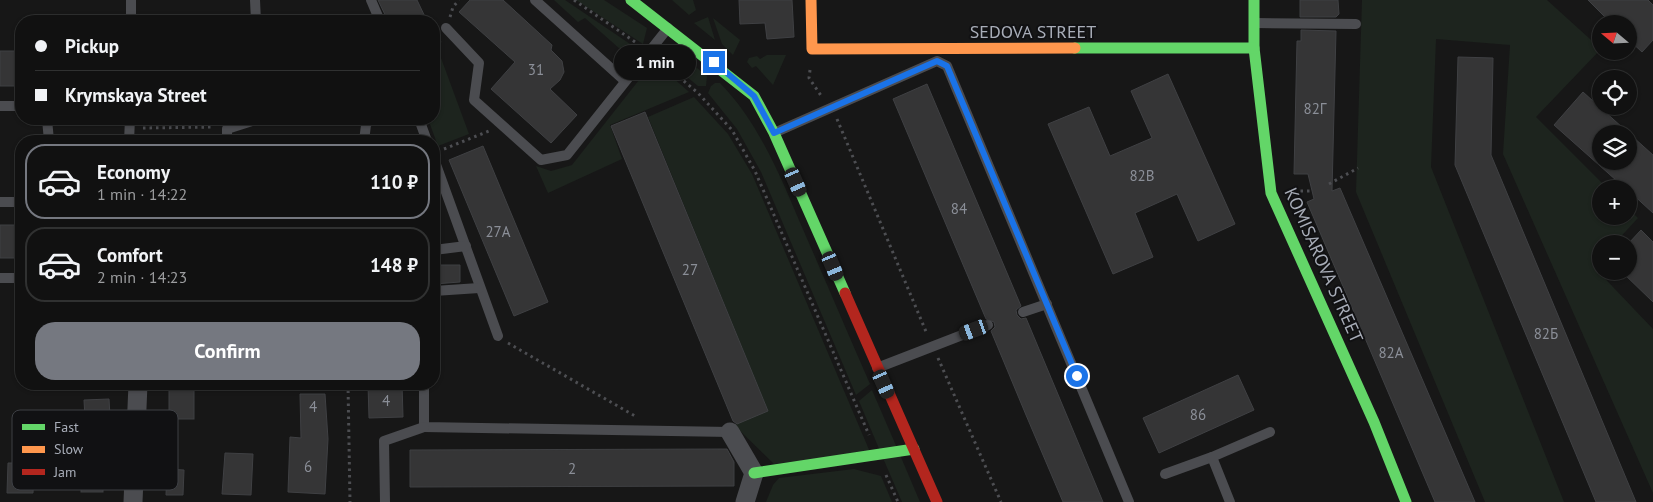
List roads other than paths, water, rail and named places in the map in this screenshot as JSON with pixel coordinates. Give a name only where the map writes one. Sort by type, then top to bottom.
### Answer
[{"type":"street","points":[[631,0],[754,96],[774,133],[876,368],[937,502]]},
{"type":"street","name":"SEDOVA STREET","points":[[811,0],[812,49],[1254,48]]},
{"type":"street","name":"KOMISAROVA STREET","points":[[1254,0],[1254,48],[1271,193],[1374,422],[1406,502]]},
{"type":"street","points":[[137,410],[138,390]]},
{"type":"street","points":[[730,432],[754,473],[745,502]]},
{"type":"street","points":[[754,473],[878,456],[914,449]]},
{"type":"lane","points":[[131,0],[131,15]]},
{"type":"lane","points":[[255,0],[256,15]]},
{"type":"lane","points":[[371,0],[377,15]]},
{"type":"lane","points":[[535,0],[625,81]]},
{"type":"lane","points":[[1254,22],[1356,24]]},
{"type":"lane","points":[[446,28],[479,62],[474,100],[505,130],[541,160],[567,155],[668,27]]},
{"type":"lane","points":[[774,133],[937,61],[947,66],[1048,304],[1129,502]]},
{"type":"lane","points":[[0,106],[15,106]]},
{"type":"lane","points":[[228,135],[227,128],[237,125]]},
{"type":"lane","points":[[440,175],[479,288],[498,336]]},
{"type":"lane","points":[[0,202],[15,202]]},
{"type":"lane","points":[[440,249],[466,246]]},
{"type":"lane","points":[[0,278],[15,278]]},
{"type":"lane","points":[[440,290],[479,288]]},
{"type":"lane","points":[[1023,312],[1048,304]]},
{"type":"lane","points":[[876,368],[988,325]]},
{"type":"lane","points":[[424,390],[424,428]]},
{"type":"lane","points":[[384,502],[384,441],[424,428],[730,432]]},
{"type":"lane","points":[[1165,474],[1212,457],[1270,432]]},
{"type":"lane","points":[[1212,457],[1230,502]]}]
